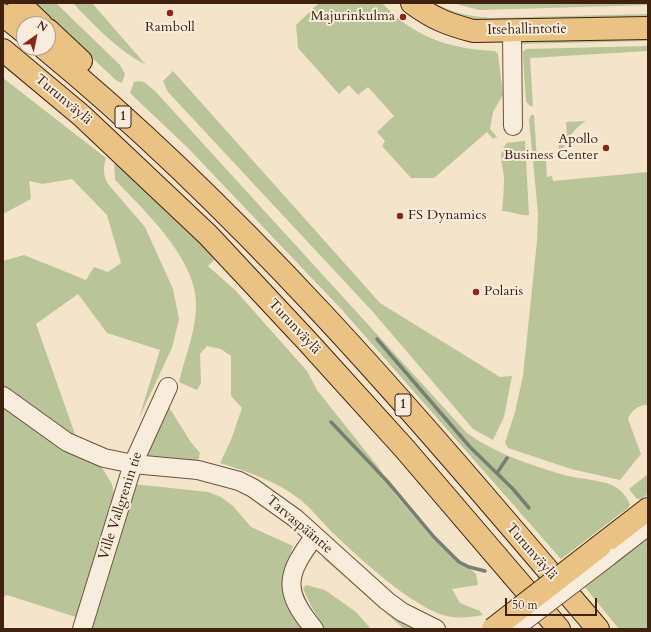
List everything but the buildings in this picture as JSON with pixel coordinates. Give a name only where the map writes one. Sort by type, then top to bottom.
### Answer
[{"type":"main road","points":[[19,3],[33,16]]},
{"type":"main road","name":"Itsehallintotie","points":[[412,3],[428,15],[448,25],[473,31],[648,28]]},
{"type":"main road","points":[[3,15],[16,26]]},
{"type":"main road","points":[[56,38],[183,159],[200,189]]},
{"type":"main road","name":"Turunväylä","points":[[3,50],[82,116],[208,235],[404,448],[559,629]]},
{"type":"main road","name":"Turunväylä","points":[[54,56],[81,79],[200,189],[332,325],[423,427],[598,629]]},
{"type":"main road","points":[[493,629],[604,551],[648,509]]},
{"type":"street","points":[[512,30],[513,126]]},
{"type":"street","name":"Ville Vallgrenin tie","points":[[82,629],[133,464],[168,387]]},
{"type":"street","name":"Tarvaspääntie","points":[[3,396],[67,442],[104,458],[133,464],[198,470],[239,482],[280,506],[387,601],[402,612],[436,629]]},
{"type":"street","points":[[514,629],[604,551],[648,526]]},
{"type":"street","points":[[314,537],[298,560],[293,573],[292,588],[295,601],[314,629]]},
{"type":"street","name":"Tarvaspääntie","points":[[402,612],[417,629]]},
{"type":"green space","points":[[33,3],[56,3],[120,65],[125,74],[122,83],[117,81],[56,24],[56,16],[47,16]]},
{"type":"green space","points":[[73,3],[92,3],[146,65],[116,45]]},
{"type":"green space","points":[[319,3],[382,3],[406,25],[433,39],[448,44],[478,50],[495,51],[498,54],[503,95],[493,112],[490,129],[497,137],[493,139],[487,132],[434,178],[411,178],[382,146],[385,141],[377,132],[394,116],[368,87],[358,95],[349,85],[339,94],[298,48],[296,25]]},
{"type":"green space","points":[[422,3],[430,3],[455,12],[491,18],[648,14],[648,21],[471,23]]},
{"type":"green space","points":[[453,3],[648,3],[648,5],[479,10]]},
{"type":"green space","points":[[648,34],[648,41],[517,44],[520,40]]},
{"type":"green space","points":[[648,46],[648,51],[530,58],[533,107],[526,101],[523,52],[526,49]]},
{"type":"green space","points":[[173,71],[380,303],[500,377],[512,376],[504,417],[493,440],[473,429],[373,312],[168,92],[163,81]]},
{"type":"green space","points":[[3,78],[106,158],[104,171],[108,184],[145,227],[173,289],[179,319],[172,348],[139,418],[160,350],[107,333],[78,294],[36,324],[76,437],[65,435],[3,389],[3,261],[24,255],[86,280],[94,267],[108,272],[121,263],[107,215],[72,179],[42,184],[29,181],[31,199],[3,214]]},
{"type":"green space","points":[[134,82],[144,82],[155,91],[467,433],[490,447],[528,464],[568,476],[612,485],[621,491],[625,496],[630,505],[628,508],[561,559],[343,311],[188,148],[130,93]]},
{"type":"green space","points":[[531,115],[534,115],[537,160],[546,161],[547,177],[552,176],[553,181],[648,172],[648,405],[636,409],[631,413],[628,419],[641,454],[620,480],[571,469],[508,448],[505,443],[515,412],[523,376],[537,241],[538,213],[529,120]]},
{"type":"green space","points":[[586,121],[574,130],[562,152],[559,152],[558,137],[567,136],[566,122]]},
{"type":"green space","points":[[525,141],[529,215],[502,211],[504,174],[501,160],[502,151],[507,143]]},
{"type":"green space","points":[[114,160],[216,258],[208,266],[235,290],[307,371],[317,390],[379,468],[393,492],[430,535],[476,574],[478,585],[452,589],[460,603],[480,611],[483,615],[452,617],[434,611],[419,603],[386,580],[356,554],[298,498],[270,481],[220,463],[231,440],[242,408],[231,396],[231,356],[221,349],[207,346],[200,354],[201,383],[197,390],[179,382],[195,322],[196,302],[193,285],[178,252],[153,220],[115,180]]},
{"type":"green space","points":[[167,404],[190,441],[200,453],[198,462],[142,458]]},
{"type":"green space","points":[[3,406],[62,446],[102,468],[112,484],[115,499],[79,618],[7,595],[3,597]]},
{"type":"green space","points":[[648,474],[648,494],[641,500],[636,498],[629,489]]},
{"type":"green space","points":[[133,484],[208,492],[221,497],[233,506],[251,527],[293,546],[284,579],[303,629],[88,629]]},
{"type":"green space","points":[[648,534],[648,629],[619,629],[584,586]]},
{"type":"green space","points":[[324,556],[330,558],[412,629],[404,629],[323,558]]},
{"type":"green space","points":[[306,585],[325,590],[356,612],[371,629],[325,629],[305,594],[303,588]]},
{"type":"waterway","points":[[377,339],[470,447],[513,489],[529,508]]},
{"type":"waterway","points":[[331,422],[387,481],[434,537],[459,562],[469,567],[485,571]]},
{"type":"waterway","points":[[497,473],[507,458]]},
{"type":"place","name":"Ramboll","points":[[170,13]]},
{"type":"place","name":"Majurinkulma","points":[[403,17]]},
{"type":"place","name":"Apollo Business Center","points":[[606,148]]},
{"type":"place","name":"FS Dynamics","points":[[400,216]]},
{"type":"place","name":"Polaris","points":[[476,292]]}]
